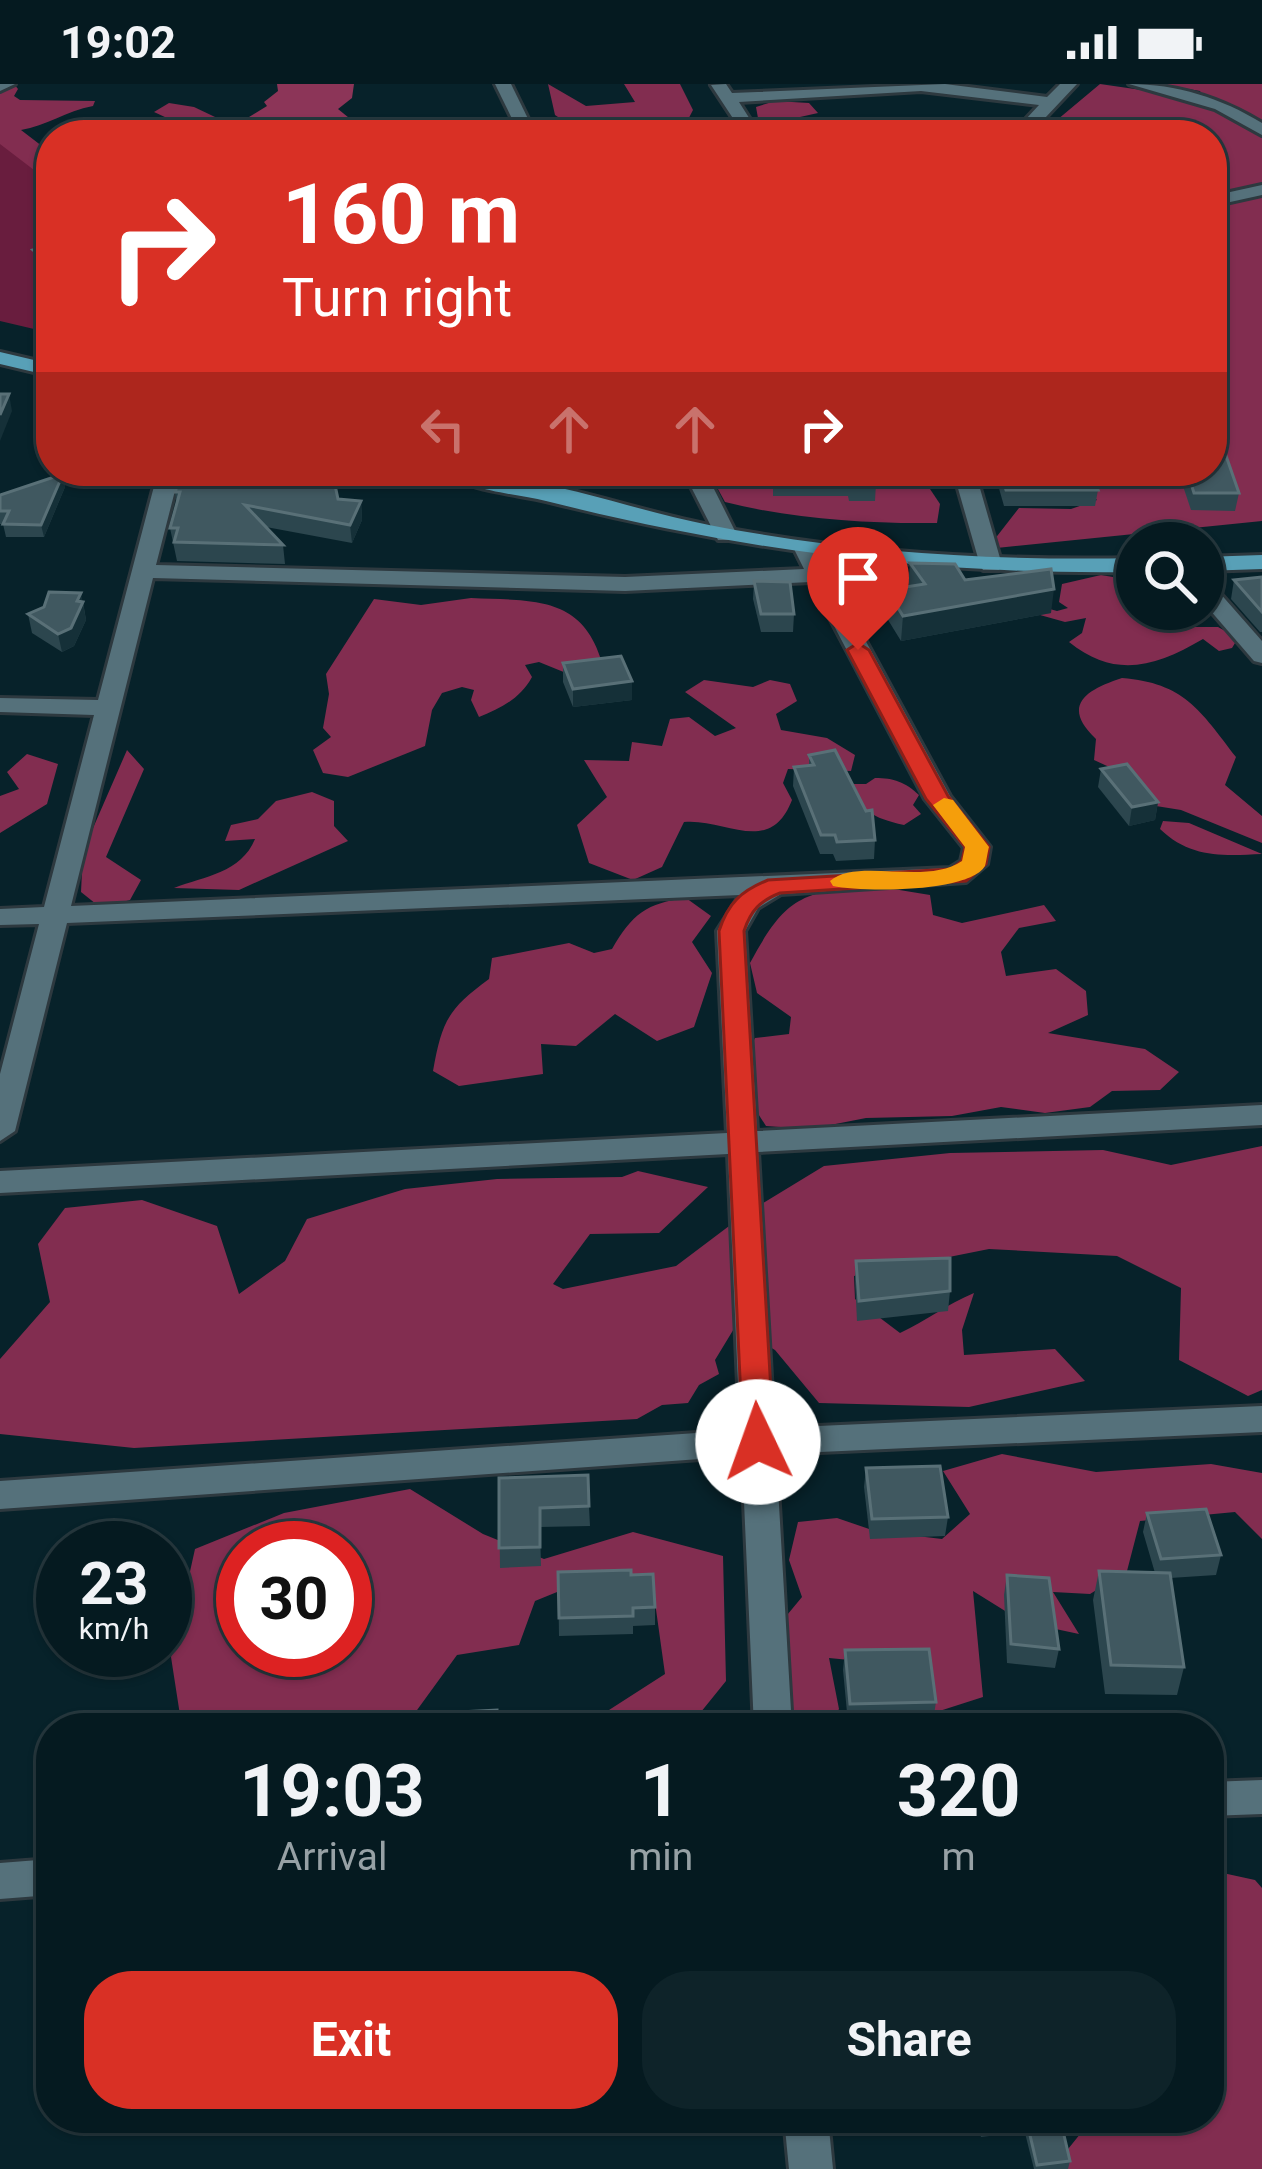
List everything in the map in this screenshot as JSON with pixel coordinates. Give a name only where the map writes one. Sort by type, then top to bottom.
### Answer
[{"type":"main road","points":[[0,358],[36,366]]},
{"type":"main road","points":[[516,486],[726,535],[812,562],[1116,565]]},
{"type":"main road","points":[[1224,563],[1262,562]]},
{"type":"street","points":[[503,84],[521,120]]},
{"type":"street","points":[[1034,120],[1069,84]]},
{"type":"street","points":[[1137,84],[1221,105],[1262,130]]},
{"type":"street","points":[[724,91],[921,86],[1051,102]]},
{"type":"street","points":[[724,91],[742,120]]},
{"type":"street","points":[[1227,198],[1262,190]]},
{"type":"street","points":[[0,1131],[166,486]]},
{"type":"street","points":[[702,486],[726,535]]},
{"type":"street","points":[[968,486],[992,565]]},
{"type":"street","points":[[0,917],[777,886],[957,876],[974,864],[977,847],[938,799],[812,562],[625,584],[144,571]]},
{"type":"street","points":[[1224,612],[1262,656]]},
{"type":"street","points":[[0,705],[108,708]]},
{"type":"street","points":[[772,1713],[731,931],[738,911],[754,895],[777,886]]},
{"type":"street","points":[[0,1182],[1262,1115]]},
{"type":"street","points":[[0,1496],[758,1442],[1262,1419]]},
{"type":"street","points":[[1224,1798],[1262,1797]]},
{"type":"street","points":[[0,1881],[36,1878]]},
{"type":"street","points":[[807,2133],[811,2169]]},
{"type":"shaded area","points":[[0,84],[14,84],[18,89],[14,96],[20,100],[95,101],[93,106],[52,120],[36,120],[36,126],[21,130],[36,142],[36,172],[0,144]]},
{"type":"shaded area","points":[[277,84],[354,84],[352,98],[338,109],[352,120],[251,120],[278,91]]},
{"type":"shaded area","points":[[548,84],[586,106],[635,102],[624,84],[680,84],[693,110],[688,120],[562,120],[555,115]]},
{"type":"shaded area","points":[[1100,84],[1204,99],[1200,91],[1159,84],[1262,84],[1262,521],[1224,525],[1116,522],[1116,536],[987,549],[1019,508],[1071,509],[1097,500],[1083,486],[1227,486],[1227,120],[1057,120]]},
{"type":"shaded area","points":[[775,101],[809,103],[818,113],[791,120],[758,120],[756,107]]},
{"type":"shaded area","points":[[169,103],[194,107],[221,120],[171,120],[154,112]]},
{"type":"shaded area","points":[[0,126],[36,147],[36,329],[0,321]]},
{"type":"shaded area","points":[[716,486],[928,486],[940,504],[937,523],[884,523],[777,513],[725,502]]},
{"type":"shaded area","points":[[1101,575],[1116,578],[1116,630],[1223,630],[1238,638],[1232,648],[1219,651],[1203,639],[1152,662],[1119,665],[1103,661],[1069,642],[1082,633],[1086,618],[1065,622],[1040,615],[1039,606],[1057,611],[1068,608],[1059,602],[1062,584]]},
{"type":"shaded area","points":[[471,598],[554,606],[583,626],[603,666],[571,675],[539,662],[525,665],[532,677],[522,691],[479,717],[471,700],[474,690],[462,687],[442,693],[432,710],[425,746],[348,777],[323,773],[313,750],[331,737],[323,728],[329,694],[326,674],[374,599],[421,605]]},
{"type":"shaded area","points":[[1122,678],[1176,693],[1212,726],[1236,757],[1225,785],[1262,816],[1262,843],[1181,810],[1156,806],[1131,777],[1094,760],[1096,739],[1079,708],[1088,694]]},
{"type":"shaded area","points":[[704,680],[753,687],[770,680],[790,684],[797,701],[776,714],[781,730],[827,738],[855,755],[851,771],[788,769],[783,783],[792,800],[772,827],[745,831],[684,822],[662,867],[633,880],[589,863],[577,825],[607,797],[584,760],[629,761],[632,742],[662,746],[670,719],[689,717],[715,736],[736,728],[685,692]]},
{"type":"shaded area","points":[[127,750],[144,769],[106,857],[141,880],[130,900],[101,908],[81,892],[83,851]]},
{"type":"shaded area","points":[[27,754],[58,764],[47,804],[0,833],[0,796],[19,789],[7,772]]},
{"type":"shaded area","points":[[875,778],[899,782],[914,791],[919,795],[913,805],[921,814],[904,825],[884,819],[862,807],[843,784],[866,784]]},
{"type":"shaded area","points":[[312,792],[334,801],[334,826],[348,841],[239,890],[174,888],[221,872],[241,859],[255,839],[225,841],[231,825],[258,819],[276,801]]},
{"type":"shaded area","points":[[1163,821],[1189,823],[1262,854],[1195,850],[1160,829]]},
{"type":"shaded area","points":[[875,886],[930,895],[933,915],[962,923],[1044,905],[1056,921],[1019,928],[1001,952],[1006,976],[1056,969],[1086,991],[1088,1015],[1048,1033],[1145,1049],[1179,1072],[1160,1090],[1112,1091],[1090,1107],[1045,1113],[1001,1107],[952,1116],[866,1118],[810,1129],[766,1126],[746,1095],[754,1081],[739,1071],[755,1038],[789,1034],[791,1017],[757,993],[750,963],[774,924],[798,902],[830,891]]},
{"type":"shaded area","points":[[686,898],[711,916],[692,942],[712,973],[694,1027],[657,1041],[615,1014],[576,1046],[541,1044],[543,1074],[459,1086],[433,1071],[449,1018],[489,979],[492,958],[569,943],[594,953],[612,949],[642,912]]},
{"type":"shaded area","points":[[1262,1146],[1262,1390],[1248,1396],[1179,1360],[1181,1288],[1117,1256],[989,1249],[854,1276],[855,1299],[900,1333],[974,1293],[962,1330],[964,1355],[1055,1349],[1085,1381],[969,1407],[819,1403],[775,1350],[735,1327],[715,1360],[719,1374],[699,1385],[688,1403],[662,1405],[637,1419],[134,1448],[0,1434],[0,1359],[50,1302],[38,1244],[65,1208],[142,1200],[217,1226],[239,1294],[285,1261],[307,1219],[405,1189],[497,1179],[622,1177],[638,1171],[708,1187],[659,1233],[590,1234],[553,1284],[563,1289],[676,1266],[745,1214],[824,1166],[950,1153],[1103,1150],[1171,1165]]},
{"type":"shaded area","points":[[1002,1454],[1096,1472],[1211,1464],[1262,1473],[1262,1539],[1235,1512],[1140,1521],[1127,1571],[1090,1594],[1053,1592],[1079,1634],[1023,1622],[973,1591],[983,1697],[926,1713],[901,1665],[829,1658],[837,1713],[753,1713],[758,1650],[802,1597],[789,1560],[798,1522],[837,1518],[875,1531],[942,1539],[970,1514],[943,1471]]},
{"type":"shaded area","points":[[410,1489],[483,1534],[544,1559],[633,1532],[723,1556],[726,1681],[700,1713],[604,1713],[665,1674],[653,1588],[584,1581],[535,1601],[519,1645],[457,1655],[415,1713],[180,1713],[174,1677],[192,1677],[195,1549],[216,1541],[216,1677],[372,1677],[372,1521],[264,1521]]},
{"type":"shaded area","points":[[1224,1873],[1255,1880],[1262,1888],[1262,2169],[1057,2169],[1056,2164],[1081,2133],[1224,2133]]},
{"type":"building","points":[[0,394],[9,394],[0,415]]},
{"type":"building","points":[[1227,459],[1239,493],[1194,493],[1192,486],[1227,486]]},
{"type":"building","points":[[36,483],[58,486],[41,525],[3,524],[9,511],[0,511],[0,495]]},
{"type":"building","points":[[177,486],[335,486],[338,499],[361,501],[350,525],[245,505],[283,545],[174,542],[178,528],[170,528],[180,492],[175,492]]},
{"type":"building","points":[[1005,486],[1096,486],[1098,490],[1006,490]]},
{"type":"building","points":[[910,563],[955,564],[965,580],[1051,569],[1054,589],[903,616],[887,590],[925,584]]},
{"type":"building","points":[[1262,577],[1262,612],[1234,580]]},
{"type":"building","points":[[754,581],[790,582],[794,614],[761,614]]},
{"type":"building","points":[[49,592],[81,593],[77,601],[83,602],[71,628],[58,634],[28,614],[44,607]]},
{"type":"building","points":[[621,656],[632,681],[573,689],[563,663]]},
{"type":"building","points":[[835,750],[866,811],[872,810],[875,840],[837,842],[835,835],[821,835],[794,767],[814,765],[809,755]]},
{"type":"building","points":[[1127,764],[1158,802],[1132,807],[1101,769]]},
{"type":"building","points":[[950,1258],[950,1291],[859,1301],[856,1261]]},
{"type":"building","points":[[940,1466],[948,1517],[872,1519],[866,1468]]},
{"type":"building","points":[[588,1475],[589,1506],[540,1508],[540,1547],[499,1548],[499,1478]]},
{"type":"building","points":[[1206,1509],[1221,1555],[1161,1559],[1147,1513]]},
{"type":"building","points":[[631,1570],[631,1575],[653,1574],[655,1607],[633,1608],[633,1616],[559,1618],[558,1572]]},
{"type":"building","points":[[1099,1571],[1170,1573],[1184,1667],[1111,1665]]},
{"type":"building","points":[[1007,1575],[1049,1578],[1059,1649],[1011,1644]]},
{"type":"building","points":[[929,1649],[936,1702],[850,1704],[845,1650]]},
{"type":"building","points":[[1030,2133],[1063,2133],[1070,2161],[1037,2165]]},
{"type":"slow traffic","points":[[842,881],[927,880],[957,876],[974,864],[977,847],[944,805]]},
{"type":"route","points":[[758,1442],[731,931],[738,911],[754,895],[777,886],[957,876],[974,864],[977,847],[938,799],[858,650]]}]
